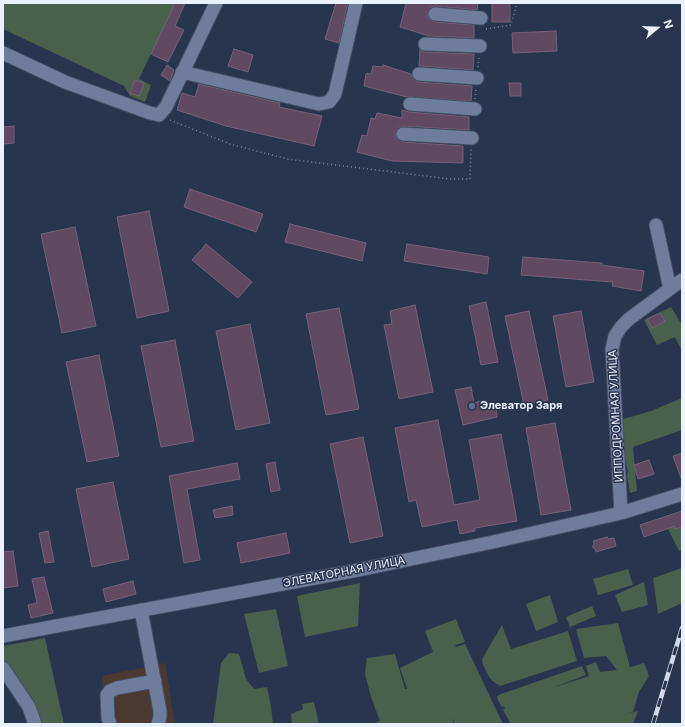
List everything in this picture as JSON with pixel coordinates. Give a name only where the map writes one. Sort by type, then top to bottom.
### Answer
[{"type":"street","points":[[3,53],[65,82],[159,115],[166,107],[216,3]]},
{"type":"street","points":[[182,72],[319,104],[329,102],[335,94],[356,3]]},
{"type":"street","points":[[435,14],[481,24]]},
{"type":"street","points":[[425,44],[480,46]]},
{"type":"street","points":[[419,74],[477,78]]},
{"type":"street","points":[[410,104],[474,109]]},
{"type":"street","points":[[403,134],[472,138]]},
{"type":"street","points":[[656,225],[670,289]]},
{"type":"street","name":"ИППОДРОМНАЯ УЛИЦА","points":[[621,513],[612,349],[615,336],[629,319],[682,280]]},
{"type":"street","name":"ЭЛЕВАТОРНАЯ УЛИЦА","points":[[3,636],[373,567],[493,542],[621,513],[682,494]]},
{"type":"street","points":[[141,610],[160,711],[158,724]]},
{"type":"street","points":[[3,668],[29,707],[35,724]]},
{"type":"street","points":[[110,724],[108,718],[107,695],[110,691],[117,688],[155,681]]},
{"type":"path","points":[[481,24],[511,25],[517,3]]},
{"type":"path","points":[[474,109],[480,46]]},
{"type":"path","points":[[159,115],[230,144],[287,159],[450,178],[470,179],[472,138]]},
{"type":"shaded area","points":[[165,663],[175,724],[106,724],[102,676]]},
{"type":"green space","points":[[3,3],[175,3],[139,79],[151,85],[145,102],[130,96],[124,86],[3,29]]},
{"type":"green space","points":[[671,307],[682,325],[682,351],[675,337],[657,345],[644,320]]},
{"type":"green space","points":[[682,398],[682,430],[633,447],[637,491],[630,493],[627,475],[628,472],[624,459],[620,420],[651,411]]},
{"type":"green space","points":[[682,521],[682,550],[679,551],[667,527]]},
{"type":"green space","points":[[682,568],[682,603],[658,614],[653,578]]},
{"type":"green space","points":[[628,569],[633,585],[598,595],[593,579]]},
{"type":"green space","points":[[644,582],[648,605],[622,612],[615,595]]},
{"type":"green space","points":[[360,583],[358,626],[305,637],[297,596]]},
{"type":"green space","points":[[550,595],[558,622],[536,631],[526,604]]},
{"type":"green space","points":[[592,606],[596,616],[570,627],[566,617]]},
{"type":"green space","points":[[276,609],[288,666],[259,673],[244,614]]},
{"type":"green space","points":[[456,619],[465,642],[455,645],[456,647],[465,644],[503,724],[455,724],[452,717],[454,724],[377,724],[376,722],[380,721],[371,697],[365,674],[367,658],[395,654],[405,689],[407,689],[400,668],[433,652],[425,631]]},
{"type":"green space","points":[[618,623],[630,667],[644,663],[649,676],[639,692],[633,712],[623,715],[638,711],[633,724],[511,724],[503,710],[505,708],[504,706],[502,707],[497,696],[582,666],[586,675],[552,688],[589,676],[586,666],[596,662],[600,672],[617,670],[606,656],[584,658],[576,629]]},
{"type":"green space","points":[[502,625],[511,649],[568,631],[577,661],[500,686],[489,677],[483,665],[482,659]]},
{"type":"green space","points":[[45,638],[64,724],[37,724],[3,671],[3,646]]},
{"type":"green space","points":[[229,653],[239,654],[246,679],[254,689],[267,687],[273,724],[213,724],[221,663]]},
{"type":"green space","points":[[314,702],[319,724],[292,724],[291,714],[303,709],[302,704]]},
{"type":"building","points":[[175,3],[185,3],[175,26],[184,30],[168,62],[151,54]]},
{"type":"building","points":[[336,3],[348,3],[339,43],[325,39]]},
{"type":"building","points":[[406,3],[478,3],[477,10],[435,6],[431,7],[427,13],[428,18],[434,22],[474,25],[474,38],[429,36],[400,27]]},
{"type":"building","points":[[492,3],[510,3],[510,22],[492,22]]},
{"type":"building","points":[[556,31],[557,51],[513,53],[512,33]]},
{"type":"building","points":[[234,49],[253,55],[248,72],[228,66]]},
{"type":"building","points":[[420,50],[425,52],[474,54],[473,70],[419,66]]},
{"type":"building","points":[[167,65],[174,70],[170,81],[161,75]]},
{"type":"building","points":[[383,65],[411,74],[414,80],[418,82],[472,86],[471,101],[407,97],[364,86],[366,74],[371,74],[373,66],[383,67]]},
{"type":"building","points":[[135,80],[144,83],[139,96],[130,93]]},
{"type":"building","points":[[509,83],[521,83],[521,96],[510,96]]},
{"type":"building","points":[[199,84],[280,103],[279,107],[322,116],[314,146],[226,126],[177,110],[182,93],[195,97]]},
{"type":"building","points":[[402,110],[409,112],[469,117],[469,130],[403,126],[399,127],[395,133],[396,138],[403,142],[463,146],[463,163],[392,161],[357,152],[362,135],[367,136],[371,118],[375,119],[377,113],[402,118]]},
{"type":"building","points":[[14,126],[14,143],[3,144],[3,127]]},
{"type":"building","points":[[190,189],[263,214],[256,232],[184,207]]},
{"type":"building","points":[[149,211],[169,311],[137,318],[117,217]]},
{"type":"building","points":[[290,224],[366,243],[362,261],[285,242]]},
{"type":"building","points":[[75,227],[96,326],[62,333],[41,234]]},
{"type":"building","points":[[206,244],[252,282],[238,298],[192,260]]},
{"type":"building","points":[[407,244],[489,257],[487,274],[404,261]]},
{"type":"building","points":[[523,257],[602,263],[602,265],[644,271],[641,291],[612,286],[613,282],[521,275]]},
{"type":"building","points":[[486,302],[498,362],[481,365],[469,306]]},
{"type":"building","points":[[415,305],[433,392],[399,399],[384,325],[392,324],[390,311]]},
{"type":"building","points":[[339,308],[359,409],[326,415],[306,314]]},
{"type":"building","points":[[529,311],[548,400],[524,405],[505,316]]},
{"type":"building","points":[[581,311],[594,382],[566,387],[553,316]]},
{"type":"building","points":[[660,313],[665,321],[652,328],[647,319]]},
{"type":"building","points":[[250,324],[270,423],[236,430],[216,331]]},
{"type":"building","points":[[175,340],[194,441],[161,447],[141,346]]},
{"type":"building","points":[[99,355],[119,456],[87,462],[66,362]]},
{"type":"building","name":"Элеватор Заря","points":[[471,387],[474,403],[484,400],[486,411],[496,409],[497,417],[463,425],[455,390]]},
{"type":"building","points":[[438,420],[454,505],[480,500],[469,440],[501,434],[517,521],[475,528],[475,531],[460,534],[457,520],[422,527],[416,500],[409,502],[395,428]]},
{"type":"building","points":[[555,423],[571,510],[541,515],[526,428]]},
{"type":"building","points":[[363,437],[383,536],[350,543],[330,444]]},
{"type":"building","points":[[682,453],[682,478],[681,478],[673,456]]},
{"type":"building","points":[[649,460],[654,474],[638,479],[634,465]]},
{"type":"building","points":[[275,462],[280,490],[271,492],[266,464]]},
{"type":"building","points":[[237,463],[240,479],[187,489],[200,560],[184,563],[169,476]]},
{"type":"building","points":[[113,482],[129,559],[92,567],[76,489]]},
{"type":"building","points":[[232,506],[233,515],[215,518],[213,510]]},
{"type":"building","points":[[682,511],[682,527],[675,529],[675,526],[644,537],[640,525]]},
{"type":"building","points":[[48,531],[54,562],[45,563],[39,533]]},
{"type":"building","points":[[286,533],[290,553],[241,563],[237,543]]},
{"type":"building","points":[[607,537],[608,539],[614,538],[616,546],[596,552],[592,547],[594,544],[593,541]]},
{"type":"building","points":[[13,551],[18,586],[3,588],[3,552]]},
{"type":"building","points":[[44,577],[53,613],[31,618],[28,605],[37,603],[32,579]]},
{"type":"building","points":[[133,581],[136,594],[106,602],[103,589]]},
{"type":"railway","points":[[653,724],[682,628]]},
{"type":"place","name":"Элеватор Заря","points":[[472,406]]}]
